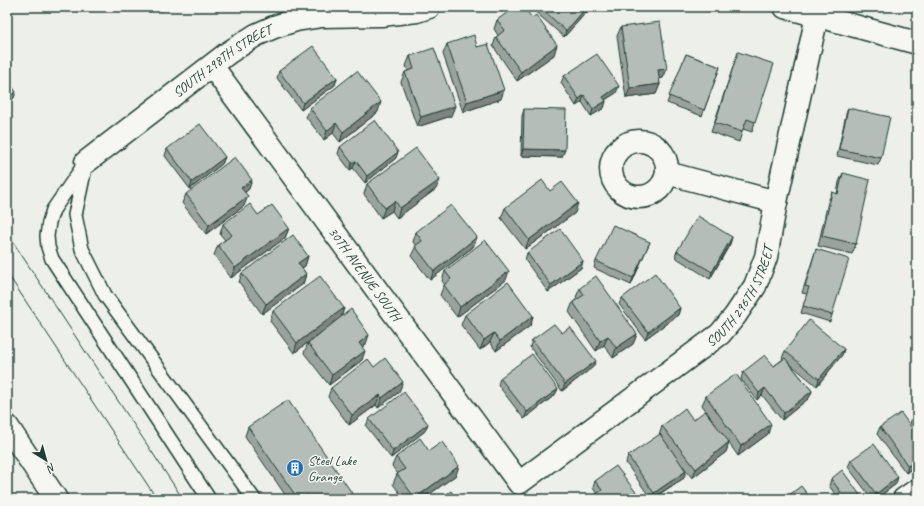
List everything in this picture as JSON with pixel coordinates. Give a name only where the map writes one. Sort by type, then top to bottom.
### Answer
[{"type":"main road","name":"SOUTH 298TH STREET","points":[[86,162],[240,44],[256,35],[296,20],[322,16],[403,13],[417,11],[428,7]]},
{"type":"main road","points":[[785,7],[917,42]]},
{"type":"main road","name":"SOUTH 296TH STREET","points":[[519,483],[720,334],[735,316],[755,286],[766,257],[776,202],[817,16]]},
{"type":"main road","name":"30TH AVENUE SOUTH","points":[[212,66],[519,483]]},
{"type":"main road","points":[[667,173],[776,202]]},
{"type":"main road","points":[[7,426],[56,499]]},
{"type":"main road","points":[[904,499],[917,490]]},
{"type":"lane","points":[[86,162],[53,210],[47,236],[48,247],[52,259],[208,499]]},
{"type":"lane","points":[[86,162],[75,215],[82,249],[105,295],[254,499]]},
{"type":"building","points":[[515,7],[524,7],[532,18],[536,15],[557,45],[521,72],[496,37],[505,30],[497,20]]},
{"type":"building","points":[[540,7],[587,7],[566,31]]},
{"type":"building","points":[[660,22],[667,69],[658,70],[660,84],[630,88],[621,27]]},
{"type":"building","points":[[474,35],[477,47],[488,44],[504,90],[467,102],[447,44]]},
{"type":"building","points":[[313,46],[337,78],[303,103],[279,71]]},
{"type":"building","points":[[434,48],[455,106],[421,117],[405,72],[414,69],[410,56]]},
{"type":"building","points":[[738,52],[774,64],[755,122],[747,119],[742,132],[715,123]]},
{"type":"building","points":[[597,54],[619,86],[603,97],[606,101],[593,109],[584,95],[579,99],[564,76]]},
{"type":"building","points":[[686,54],[720,67],[704,110],[669,96]]},
{"type":"building","points":[[357,71],[381,102],[343,132],[336,123],[327,131],[310,108]]},
{"type":"building","points":[[7,79],[16,92],[7,98]]},
{"type":"building","points":[[848,108],[890,117],[881,158],[839,149]]},
{"type":"building","points":[[524,109],[566,110],[565,150],[523,149]]},
{"type":"building","points":[[375,120],[398,152],[367,176],[356,161],[352,163],[340,147]]},
{"type":"building","points":[[200,124],[225,157],[192,182],[167,149]]},
{"type":"building","points":[[416,148],[440,180],[400,208],[395,201],[385,208],[367,184]]},
{"type":"building","points":[[235,157],[252,180],[241,188],[248,196],[209,225],[186,194]]},
{"type":"building","points":[[843,173],[870,180],[856,244],[822,236],[832,192],[838,194]]},
{"type":"building","points":[[542,180],[550,191],[562,182],[578,203],[529,240],[505,208]]},
{"type":"building","points":[[250,204],[258,215],[272,205],[289,228],[235,268],[218,245],[232,235],[223,224]]},
{"type":"building","points":[[451,205],[477,237],[434,271],[415,246],[422,241],[416,232]]},
{"type":"building","points":[[698,216],[732,237],[712,272],[677,251]]},
{"type":"building","points":[[613,225],[650,242],[633,278],[596,261]]},
{"type":"building","points":[[560,229],[583,261],[551,285],[527,253]]},
{"type":"building","points":[[293,235],[308,256],[298,263],[306,274],[266,304],[242,273]]},
{"type":"building","points":[[485,240],[509,271],[460,307],[444,285],[451,279],[445,271]]},
{"type":"building","points":[[816,249],[849,259],[832,315],[803,306],[809,287],[805,286]]},
{"type":"building","points":[[655,273],[680,308],[648,332],[622,298]]},
{"type":"building","points":[[320,276],[344,308],[297,343],[273,311]]},
{"type":"building","points":[[596,276],[637,334],[616,348],[608,336],[600,341],[573,302],[584,295],[580,288]]},
{"type":"building","points":[[508,282],[533,316],[500,341],[494,333],[484,340],[465,315]]},
{"type":"building","points":[[351,309],[369,335],[359,343],[365,351],[332,375],[308,343]]},
{"type":"building","points":[[809,320],[844,349],[819,379],[785,351]]},
{"type":"building","points":[[554,324],[562,333],[570,327],[596,361],[565,384],[532,340]]},
{"type":"building","points":[[532,354],[558,389],[527,412],[500,378]]},
{"type":"building","points":[[765,355],[774,366],[785,358],[812,391],[784,413],[765,388],[759,393],[743,372]]},
{"type":"building","points":[[385,358],[403,382],[382,398],[380,395],[352,415],[331,388],[368,359],[374,367]]},
{"type":"building","points":[[736,374],[771,424],[741,446],[706,396]]},
{"type":"building","points":[[404,392],[428,424],[393,451],[369,419]]},
{"type":"building","name":"Steel Lake Grange","points":[[288,400],[356,499],[310,499],[307,495],[301,499],[298,499],[248,427]]},
{"type":"building","points":[[685,408],[693,420],[705,411],[729,442],[696,469],[662,426]]},
{"type":"building","points":[[901,413],[917,435],[917,460],[908,466],[880,427]]},
{"type":"building","points":[[917,413],[917,421],[913,416]]},
{"type":"building","points":[[660,434],[686,471],[654,493],[628,456]]},
{"type":"building","points":[[420,438],[429,451],[442,442],[459,466],[415,498],[397,474],[405,469],[396,457]]},
{"type":"building","points":[[874,444],[898,477],[876,494],[851,460]]},
{"type":"building","points":[[616,466],[641,499],[598,499],[595,495],[602,490],[595,481]]},
{"type":"building","points":[[842,470],[863,499],[831,499],[841,492],[831,479]]},
{"type":"building","points":[[801,486],[811,499],[784,499]]},
{"type":"building","points":[[451,491],[456,499],[440,499]]},
{"type":"tram line","points":[[7,233],[183,499]]},
{"type":"tram line","points":[[7,273],[157,499]]},
{"type":"place","name":"Steel Lake Grange","points":[[295,468]]}]
